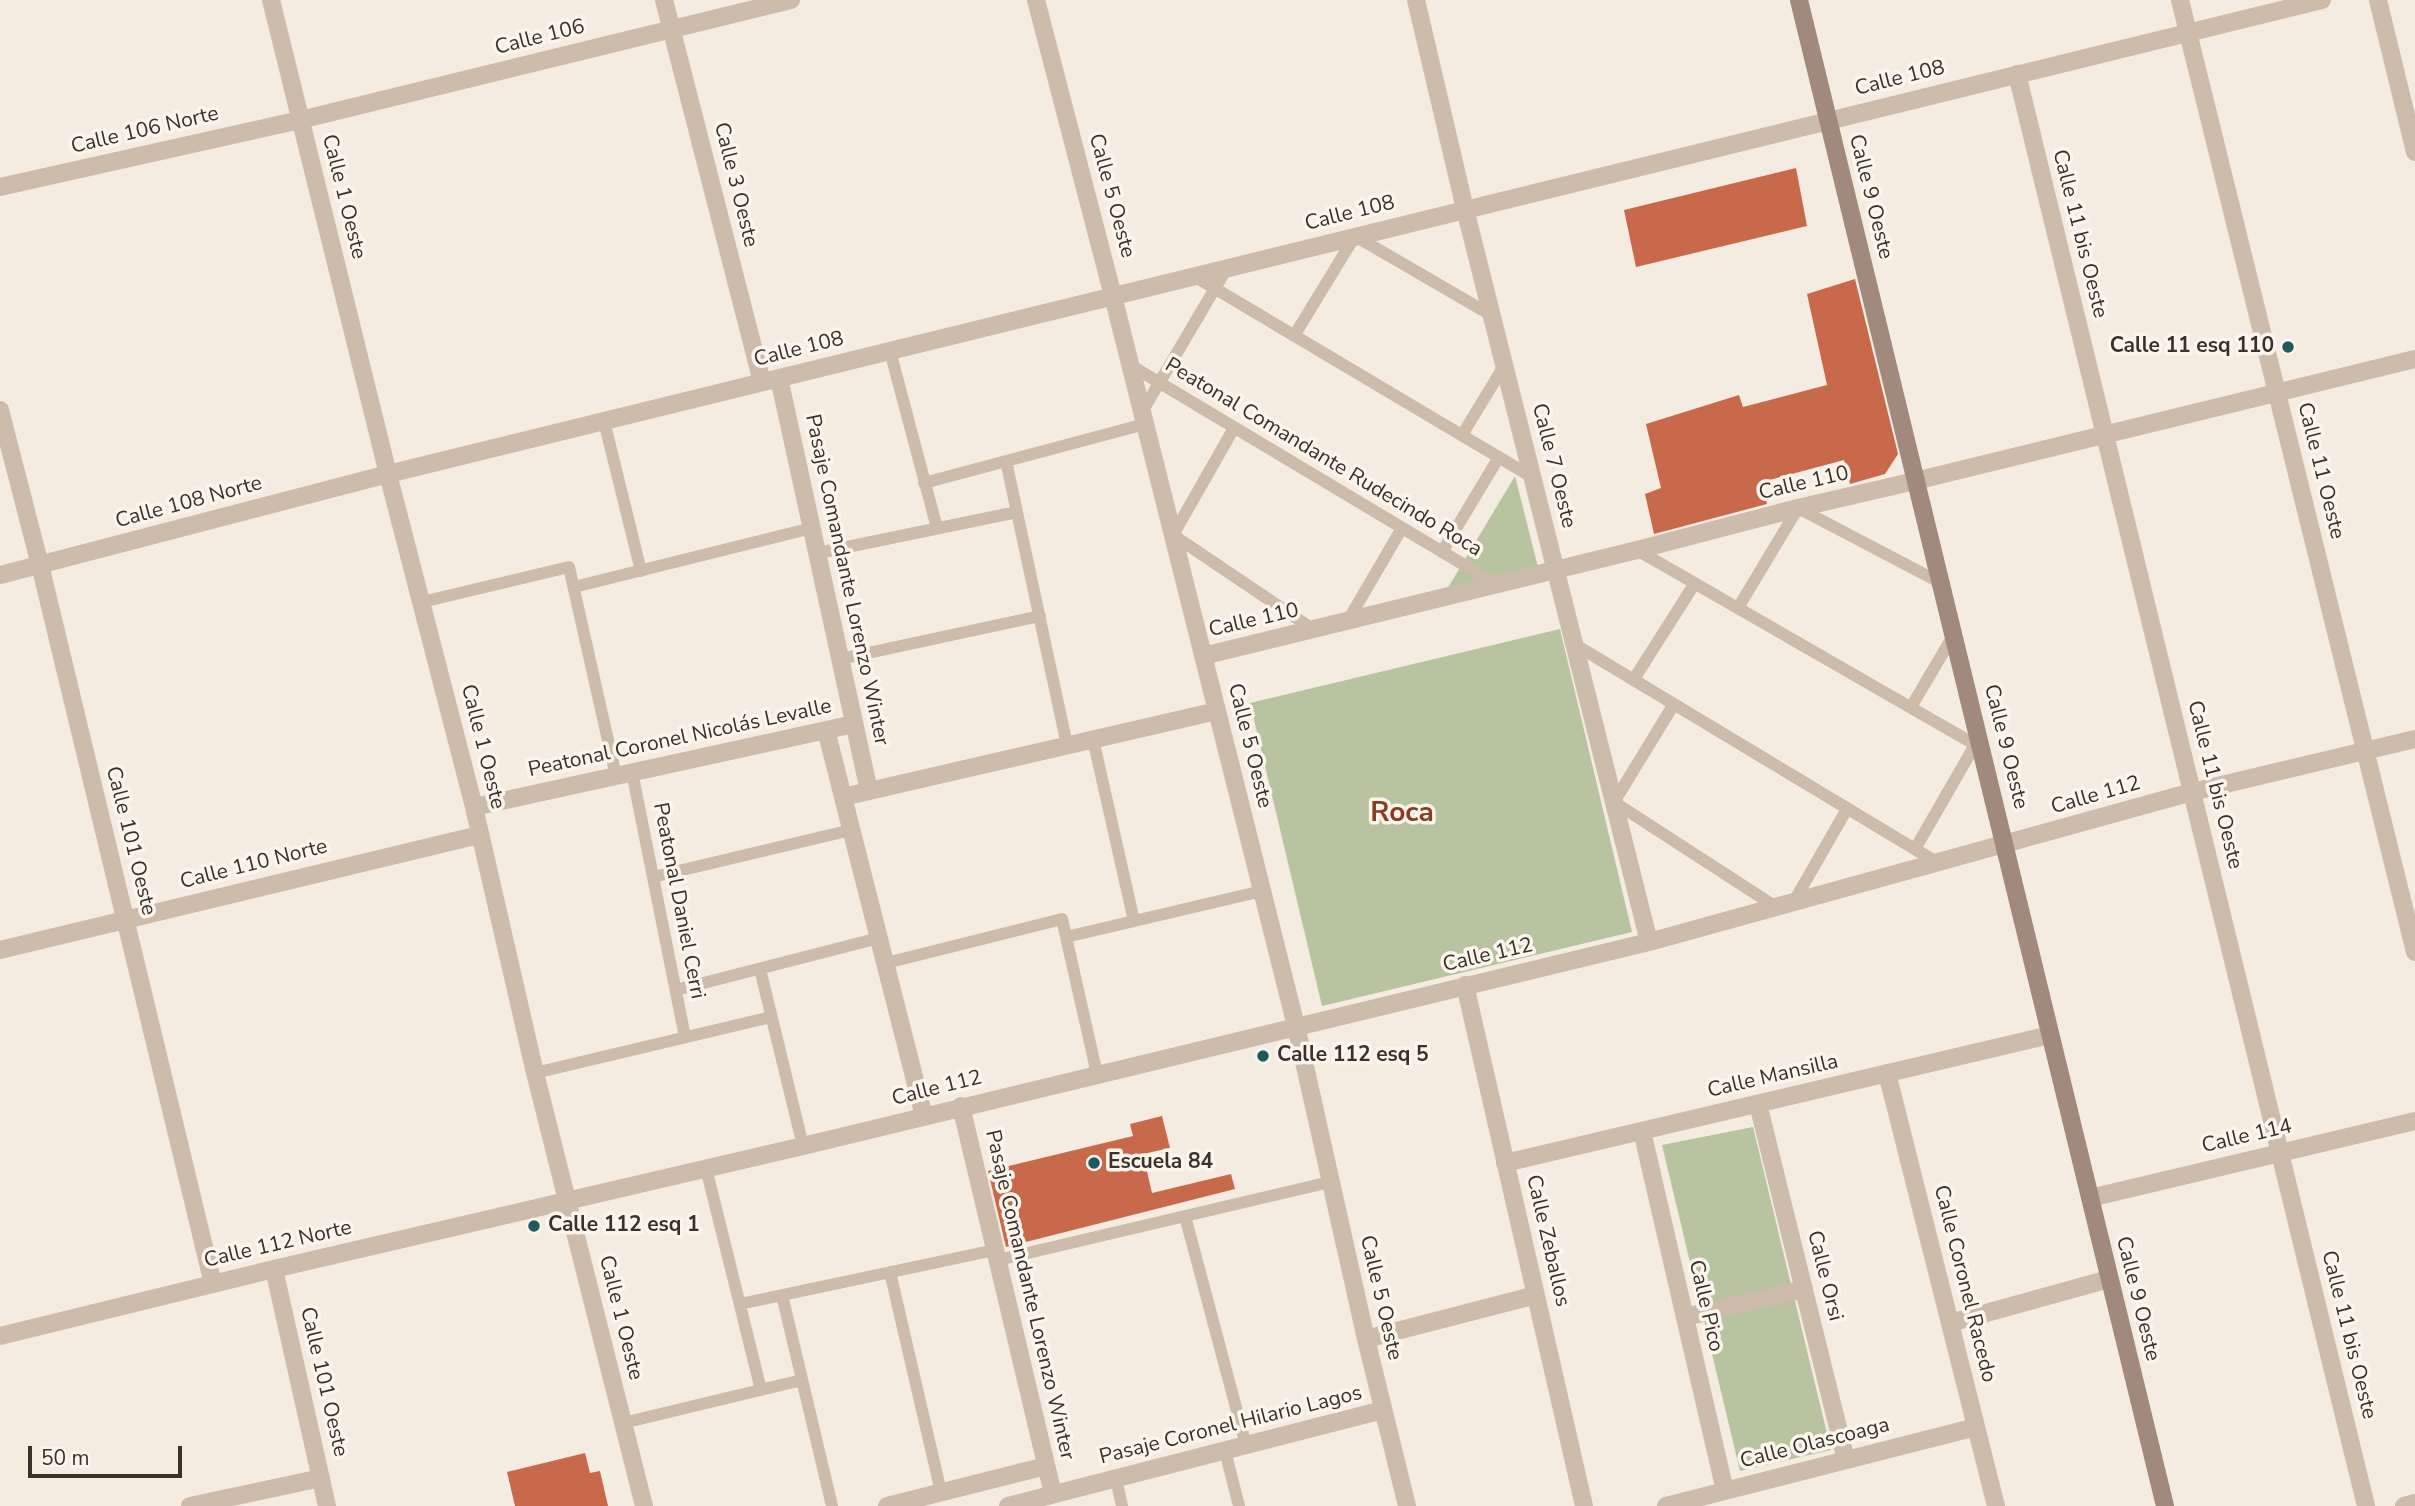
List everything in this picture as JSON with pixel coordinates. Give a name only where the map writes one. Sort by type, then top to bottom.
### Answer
[{"type":"main road","name":"Calle 9 Oeste","points":[[1799,0],[1978,746],[2005,845],[2165,1506]]},
{"type":"street","name":"Calle 1 Oeste","points":[[271,0],[388,474],[474,807],[535,1073],[644,1506]]},
{"type":"street","name":"Calle 3 Oeste","points":[[664,0],[771,380]]},
{"type":"street","name":"Calle 106","points":[[300,120],[791,0]]},
{"type":"street","name":"Calle 5 Oeste","points":[[1036,0],[1296,1026],[1366,1339],[1407,1506]]},
{"type":"street","name":"Calle 7 Oeste","points":[[1416,0],[1491,315],[1649,942]]},
{"type":"street","name":"Calle 11 Oeste","points":[[2180,0],[2415,952]]},
{"type":"street","name":"Calle 108","points":[[388,474],[2322,0]]},
{"type":"street","points":[[2378,0],[2415,152]]},
{"type":"street","name":"Calle 11 bis Oeste","points":[[2017,74],[2367,1506]]},
{"type":"street","name":"Calle 106 Norte","points":[[0,187],[300,120]]},
{"type":"street","points":[[1294,336],[1355,236],[1491,315]]},
{"type":"street","points":[[925,483],[1144,418],[1159,383],[1227,268]]},
{"type":"street","points":[[1194,276],[1532,477]]},
{"type":"street","points":[[890,351],[937,528]]},
{"type":"street","name":"Calle 110","points":[[1203,656],[1798,508],[2415,359]]},
{"type":"street","name":"Peatonal Comandante Rudecindo Roca","points":[[1130,365],[1496,584]]},
{"type":"street","points":[[1462,436],[1504,366]]},
{"type":"street","name":"Pasaje Comandante Lorenzo Winter","points":[[771,380],[812,528],[869,791]]},
{"type":"street","name":"Calle 101 Oeste","points":[[0,410],[40,565],[213,1284]]},
{"type":"street","points":[[604,421],[641,571]]},
{"type":"street","points":[[1234,428],[1173,535],[1314,630]]},
{"type":"street","points":[[1442,552],[1499,457]]},
{"type":"street","points":[[1006,461],[1067,745]]},
{"type":"street","name":"Calle 108 Norte","points":[[0,575],[388,474]]},
{"type":"street","points":[[1738,608],[1798,508],[1941,583]]},
{"type":"street","points":[[817,553],[1017,512]]},
{"type":"street","points":[[574,587],[812,528]]},
{"type":"street","points":[[1347,622],[1402,528]]},
{"type":"street","points":[[1637,550],[1978,746],[1915,849]]},
{"type":"street","name":"Peatonal Daniel Cerri","points":[[422,602],[569,567],[653,877],[685,1037]]},
{"type":"street","points":[[1634,679],[1695,583]]},
{"type":"street","points":[[840,659],[1040,616]]},
{"type":"street","points":[[1911,708],[1953,636]]},
{"type":"street","points":[[1574,644],[1938,864]]},
{"type":"street","points":[[1674,704],[1614,802],[1785,905],[1847,808]]},
{"type":"street","points":[[843,797],[1217,711]]},
{"type":"street","name":"Peatonal Coronel Nicolás Levalle","points":[[474,807],[854,724]]},
{"type":"street","points":[[826,730],[924,1115]]},
{"type":"street","name":"Calle 112","points":[[568,1200],[1649,942],[2192,792],[2415,739]]},
{"type":"street","points":[[1093,740],[1134,921]]},
{"type":"street","points":[[653,877],[852,830]]},
{"type":"street","name":"Calle 110 Norte","points":[[0,950],[479,835]]},
{"type":"street","points":[[1066,937],[1262,891]]},
{"type":"street","points":[[886,963],[1062,919],[1097,1074]]},
{"type":"street","points":[[676,990],[879,938]]},
{"type":"street","points":[[760,969],[803,1146]]},
{"type":"street","name":"Calle Zeballos","points":[[1465,985],[1584,1506]]},
{"type":"street","points":[[535,1073],[771,1017]]},
{"type":"street","name":"Calle Mansilla","points":[[1505,1163],[2050,1035]]},
{"type":"street","name":"Calle Coronel Racedo","points":[[1888,1073],[1996,1506]]},
{"type":"street","name":"Calle Orsi","points":[[1758,1104],[1846,1460]]},
{"type":"street","name":"Pasaje Comandante Lorenzo Winter","points":[[961,1107],[1053,1494]]},
{"type":"street","name":"Calle 114","points":[[2090,1198],[2415,1121]]},
{"type":"street","name":"Calle Pico","points":[[1642,1131],[1725,1491]]},
{"type":"street","points":[[706,1168],[761,1390]]},
{"type":"street","points":[[740,1304],[890,1272],[1185,1216],[1331,1182]]},
{"type":"street","name":"Calle 112 Norte","points":[[0,1336],[568,1200]]},
{"type":"street","points":[[1185,1216],[1246,1446]]},
{"type":"street","name":"Calle 101 Oeste","points":[[274,1269],[327,1506]]},
{"type":"street","points":[[890,1272],[941,1492]]},
{"type":"street","points":[[1950,1323],[2109,1279]]},
{"type":"street","points":[[1685,1317],[1804,1289]]},
{"type":"street","points":[[782,1295],[832,1506]]},
{"type":"street","points":[[1366,1339],[1536,1295]]},
{"type":"street","points":[[623,1423],[802,1380]]},
{"type":"street","name":"Pasaje Coronel Hilario Lagos","points":[[1008,1506],[1384,1410]]},
{"type":"street","name":"Calle Olascoaga","points":[[1666,1506],[1976,1427]]},
{"type":"street","points":[[1225,1451],[1239,1506]]},
{"type":"street","points":[[887,1506],[1046,1466]]},
{"type":"street","points":[[190,1506],[321,1478]]},
{"type":"street","points":[[994,1479],[1000,1506]]},
{"type":"street","points":[[1116,1479],[1122,1506]]},
{"type":"street","points":[[2404,1506],[2415,1503]]},
{"type":"green space","points":[[1515,476],[1540,575],[1446,591]]},
{"type":"green space","points":[[1560,629],[1632,932],[1322,1006],[1250,703]]},
{"type":"green space","points":[[1753,1127],[1831,1450],[1740,1471],[1662,1145]]},
{"type":"building","points":[[1796,168],[1807,226],[1636,267],[1624,210]]},
{"type":"building","points":[[1855,279],[1898,454],[1885,474],[1850,484],[1844,460],[1762,482],[1767,504],[1654,534],[1645,494],[1661,488],[1646,424],[1739,395],[1743,407],[1827,385],[1807,294]]},
{"type":"building","points":[[1162,1116],[1170,1148],[1143,1154],[1152,1193],[1231,1174],[1235,1189],[1006,1247],[988,1171],[1133,1136],[1130,1124]]},
{"type":"building","points":[[585,1453],[590,1473],[600,1471],[608,1506],[515,1506],[507,1472]]},
{"type":"place","name":"Calle 11 esq 110","points":[[2288,347]]},
{"type":"place","name":"Calle 112 esq 5","points":[[1263,1056]]},
{"type":"place","name":"Escuela 84","points":[[1094,1163]]},
{"type":"place","name":"Calle 112 esq 1","points":[[534,1226]]},
{"type":"district","name":"Roca","points":[[1402,814]]}]
